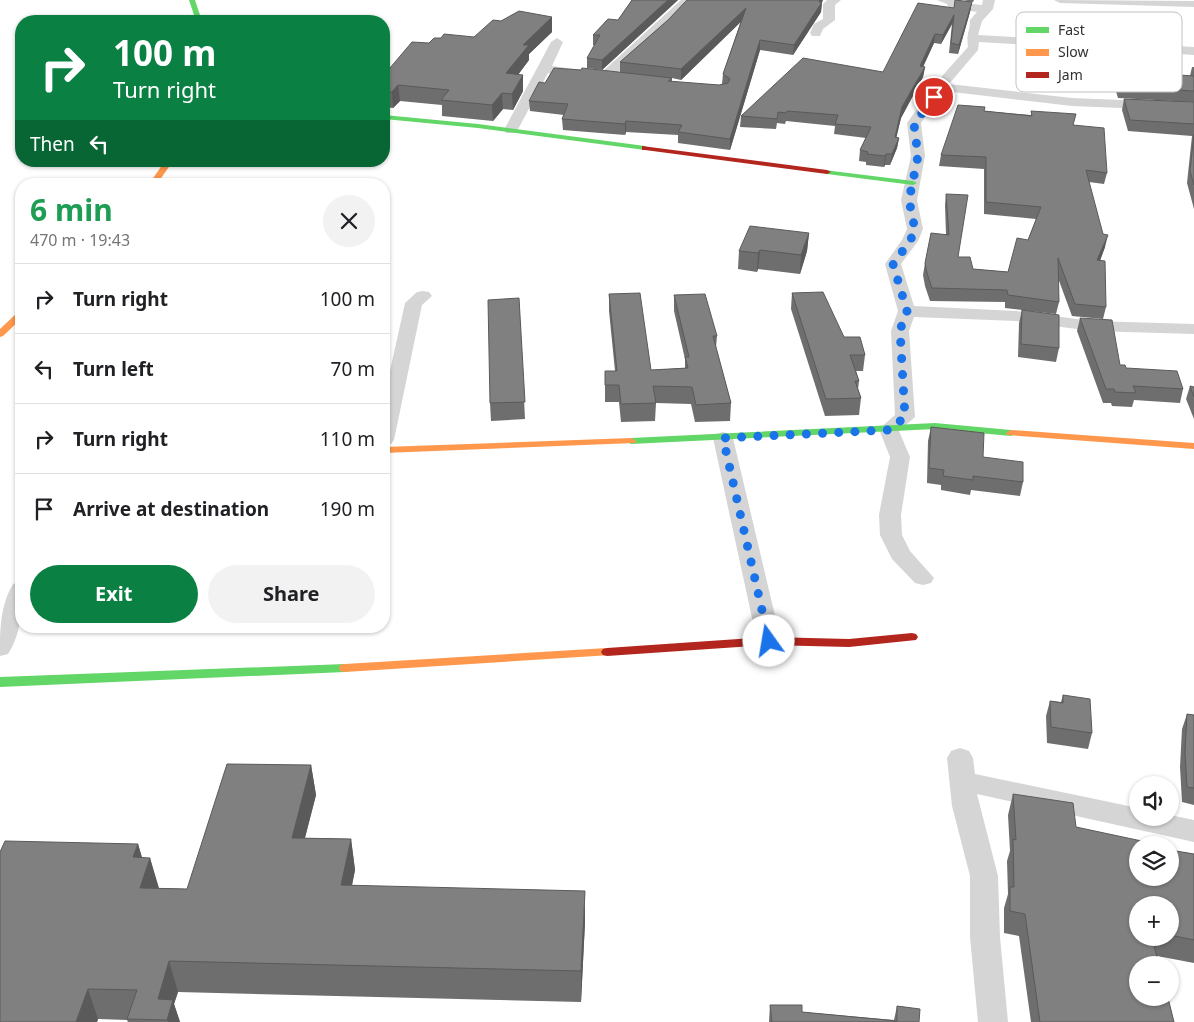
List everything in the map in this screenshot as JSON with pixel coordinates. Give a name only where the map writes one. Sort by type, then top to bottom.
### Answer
[{"type":"street","points":[[192,0],[197,15]]},
{"type":"street","points":[[606,76],[662,26],[687,0]]},
{"type":"street","points":[[816,33],[818,27],[830,20],[829,4],[835,0]]},
{"type":"street","points":[[943,0],[957,2],[952,5],[988,5]]},
{"type":"street","points":[[1060,0],[1194,4]]},
{"type":"street","points":[[889,430],[905,417],[900,330],[907,311],[893,264],[910,241],[915,230],[909,200],[918,156],[914,124],[940,87],[974,47],[971,38],[976,20],[988,5]]},
{"type":"street","points":[[971,38],[1016,40]]},
{"type":"street","points":[[512,130],[557,42]]},
{"type":"street","points":[[544,69],[625,79]]},
{"type":"street","points":[[940,87],[1072,102],[1194,107]]},
{"type":"street","points":[[390,117],[512,130],[913,183]]},
{"type":"street","points":[[158,178],[166,167]]},
{"type":"street","points":[[390,413],[414,303],[423,296]]},
{"type":"street","points":[[907,311],[937,314],[1016,316],[1099,326],[1194,329]]},
{"type":"street","points":[[0,334],[15,320]]},
{"type":"street","points":[[390,450],[723,438],[935,426],[1069,439],[1194,446]]},
{"type":"street","points":[[889,430],[900,457],[890,515],[891,535],[900,554],[923,578]]},
{"type":"street","points":[[723,438],[769,641]]},
{"type":"street","points":[[0,648],[15,606]]},
{"type":"street","points":[[0,682],[437,664],[769,641],[848,643],[912,638]]},
{"type":"street","points":[[993,1022],[985,936],[984,876],[965,806],[962,769],[1194,831]]},
{"type":"building","points":[[632,0],[668,0],[602,60],[587,58],[600,35],[593,35],[608,19],[618,20]]},
{"type":"building","points":[[687,0],[820,0],[819,2],[822,2],[794,45],[760,40],[730,139],[678,132],[682,125],[626,121],[625,124],[562,119],[568,104],[529,101],[539,82],[545,83],[554,68],[581,70],[582,68],[672,78],[668,81],[719,85],[728,83],[730,79],[723,74],[746,8],[681,69],[620,62],[668,20]]},
{"type":"building","points":[[955,0],[972,2],[959,45],[951,43],[954,15],[943,35],[935,34],[920,66],[925,67],[902,107],[895,137],[899,138],[892,154],[886,154],[885,156],[867,154],[868,152],[860,150],[871,127],[835,124],[838,115],[787,111],[786,113],[778,112],[777,119],[741,116],[803,58],[883,72],[918,3],[954,8]]},
{"type":"building","points":[[519,11],[552,17],[523,45],[529,45],[506,73],[523,75],[512,94],[502,93],[492,105],[441,100],[449,90],[398,85],[390,92],[390,68],[412,42],[429,43],[434,38],[441,38],[444,34],[474,37],[493,20],[501,21]]},
{"type":"building","points":[[1182,75],[1194,76],[1194,91],[1182,90]]},
{"type":"building","points":[[1124,99],[1194,102],[1194,124],[1130,120]]},
{"type":"building","points":[[958,105],[985,107],[984,111],[1032,116],[1031,111],[1076,114],[1073,125],[1104,128],[1107,173],[1086,170],[1103,234],[1108,235],[1097,260],[1105,261],[1106,307],[1075,304],[1058,258],[1059,302],[1008,295],[1007,290],[932,288],[925,263],[931,233],[949,235],[946,194],[968,195],[958,257],[970,257],[973,269],[1008,272],[1017,238],[1028,240],[1041,207],[986,202],[986,157],[941,155]]},
{"type":"building","points":[[1194,134],[1194,185],[1190,171]]},
{"type":"building","points":[[750,226],[809,233],[801,255],[760,250],[758,253],[739,251]]},
{"type":"building","points":[[823,292],[844,337],[860,337],[865,355],[850,355],[859,381],[855,381],[861,398],[826,399],[792,293]]},
{"type":"building","points":[[640,293],[651,370],[688,368],[685,357],[689,357],[674,295],[705,294],[717,336],[713,336],[731,403],[696,405],[692,387],[653,386],[656,403],[621,404],[619,385],[605,385],[605,371],[617,371],[609,294]]},
{"type":"building","points":[[519,298],[525,402],[490,403],[488,300]]},
{"type":"building","points":[[1022,310],[1059,315],[1059,348],[1021,344]]},
{"type":"building","points":[[1080,318],[1112,320],[1120,365],[1125,365],[1126,368],[1177,371],[1183,389],[1133,386],[1136,393],[1115,392],[1114,389],[1106,389]]},
{"type":"building","points":[[1190,386],[1194,387],[1194,397]]},
{"type":"building","points":[[931,427],[984,433],[983,457],[1023,462],[1023,482],[973,476],[973,480],[943,476],[944,470],[929,468]]},
{"type":"building","points":[[1063,695],[1090,699],[1092,733],[1051,727],[1050,701],[1063,703]]},
{"type":"building","points":[[1187,714],[1194,715],[1194,788],[1187,787],[1185,752]]},
{"type":"building","points":[[227,764],[311,765],[292,838],[351,839],[341,885],[585,891],[581,971],[169,961],[158,999],[173,1000],[167,1020],[127,1019],[137,990],[88,989],[76,1022],[0,1022],[0,852],[5,841],[138,844],[133,857],[150,858],[140,888],[187,889]]},
{"type":"building","points":[[1013,794],[1073,803],[1076,827],[1129,838],[1129,886],[1179,886],[1179,852],[1194,854],[1194,940],[1179,937],[1179,896],[1129,896],[1129,946],[1154,946],[1157,956],[1129,956],[1129,1006],[1170,1006],[1174,1022],[1040,1022],[1025,914],[1010,911],[1010,887],[1014,887],[1013,839],[1016,840]]},
{"type":"building","points":[[770,1005],[802,1005],[802,1012],[897,1021],[897,1006],[920,1009],[919,1022],[772,1022]]},
{"type":"traffic: fast","points":[[192,0],[197,15]]},
{"type":"traffic: fast","points":[[390,118],[478,126],[645,148]]},
{"type":"traffic: fast","points":[[827,172],[913,183]]},
{"type":"traffic: fast","points":[[631,441],[935,426],[1011,433]]},
{"type":"traffic: fast","points":[[0,682],[345,668]]},
{"type":"traffic: slow","points":[[157,178],[165,167]]},
{"type":"traffic: slow","points":[[0,334],[15,320]]},
{"type":"traffic: slow","points":[[1011,433],[1194,446]]},
{"type":"traffic: slow","points":[[390,450],[631,441]]},
{"type":"traffic: slow","points":[[345,668],[607,652]]},
{"type":"traffic: jam","points":[[645,148],[827,172]]},
{"type":"traffic: jam","points":[[607,652],[769,641],[849,643],[912,637]]},
{"type":"route","points":[[769,641],[723,438],[889,430],[905,417],[900,330],[907,311],[893,264],[910,241],[915,230],[909,200],[918,156],[914,124],[934,97]]}]
